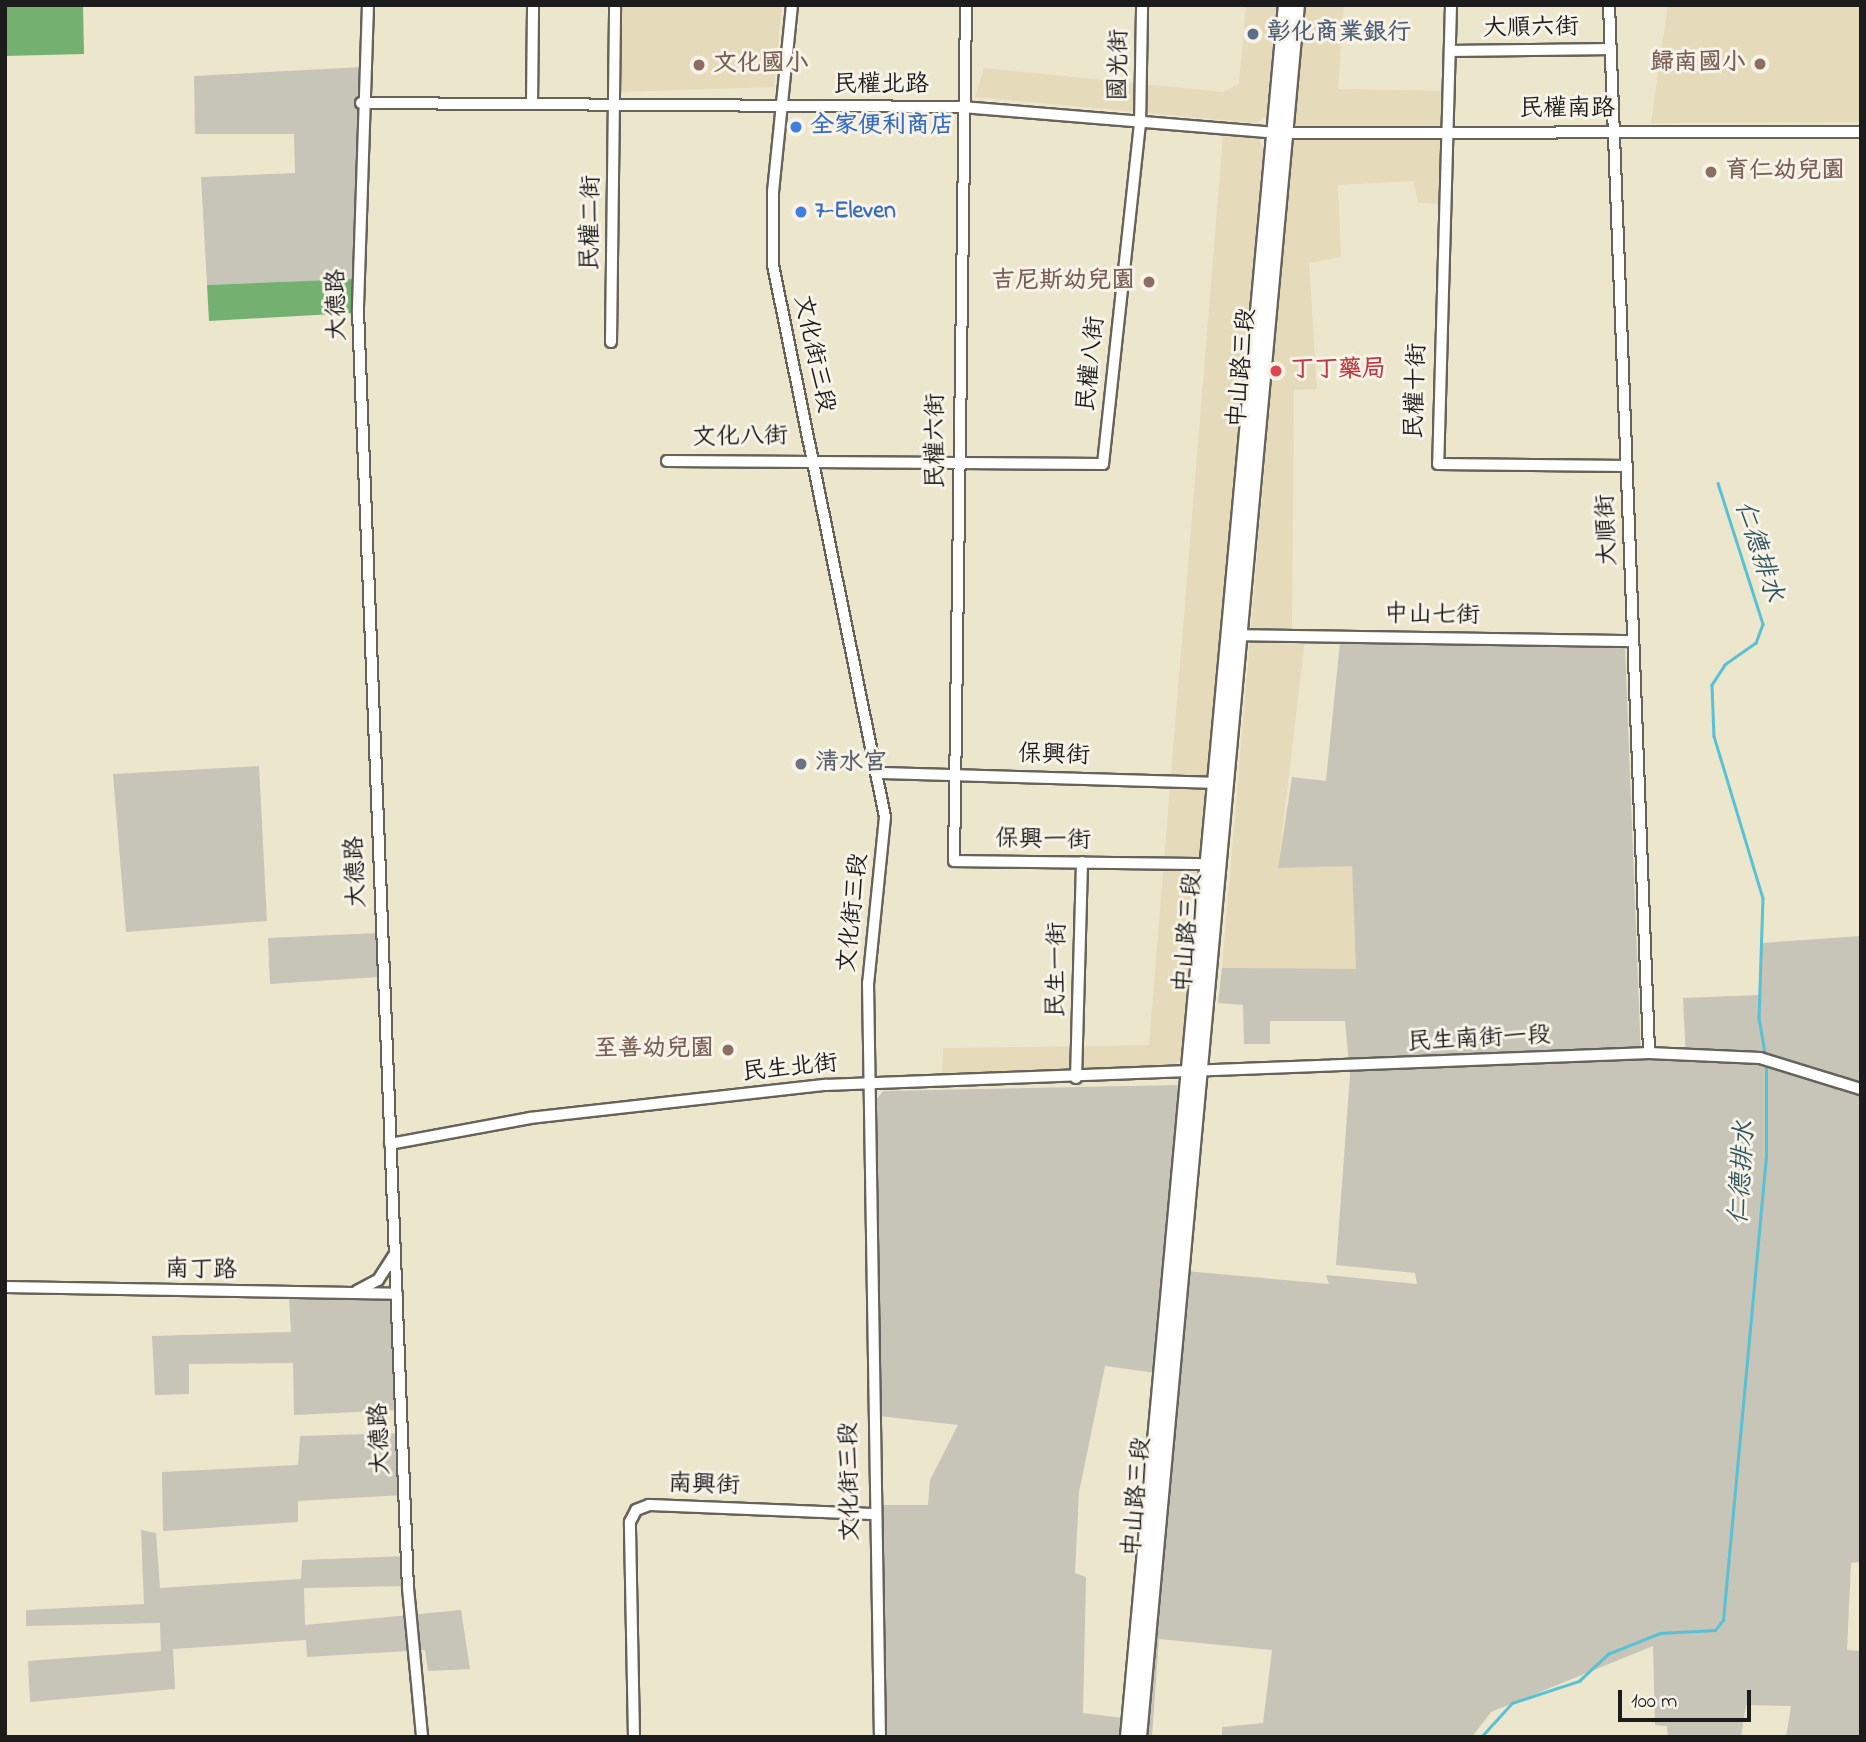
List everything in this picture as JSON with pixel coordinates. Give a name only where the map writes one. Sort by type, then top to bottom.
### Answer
[{"type":"main road","points":[[1280,133],[1286,5]]},
{"type":"main road","points":[[1280,133],[1297,5]]},
{"type":"main road","name":"中山路三段","points":[[1128,1737],[1236,635],[1280,133]]},
{"type":"main road","name":"中山路三段","points":[[1139,1737],[1193,1075]]},
{"type":"street","name":"大德路","points":[[368,5],[360,103],[358,325],[408,1588],[422,1737]]},
{"type":"street","points":[[532,104],[533,5]]},
{"type":"street","name":"民權二街","points":[[611,342],[615,5]]},
{"type":"street","name":"文化街三段","points":[[792,5],[782,106],[773,265],[879,773],[885,817],[869,959],[873,1514],[880,1737]]},
{"type":"street","name":"民權六街","points":[[956,774],[961,107],[967,5]]},
{"type":"street","name":"國光街","points":[[1140,125],[1142,5]]},
{"type":"street","points":[[1451,5],[1452,131]]},
{"type":"street","name":"大順街","points":[[1609,5],[1649,1053]]},
{"type":"street","name":"大順六街","points":[[1452,51],[1610,49]]},
{"type":"street","name":"民權北路","points":[[360,103],[961,107],[1140,125],[1280,133]]},
{"type":"street","name":"民權八街","points":[[958,461],[1103,464],[1140,125]]},
{"type":"street","name":"民權十街","points":[[1452,131],[1438,464],[1626,466]]},
{"type":"street","name":"民權南路","points":[[1280,133],[1861,132]]},
{"type":"street","name":"文化八街","points":[[667,461],[813,458],[958,461]]},
{"type":"street","name":"中山七街","points":[[1236,635],[1633,641]]},
{"type":"street","name":"保興街","points":[[879,773],[1221,783]]},
{"type":"street","name":"保興一街","points":[[956,774],[954,862],[1213,864]]},
{"type":"street","name":"民生一街","points":[[1076,1079],[1082,862]]},
{"type":"street","name":"民生南街一段","points":[[1193,1075],[1649,1053],[1760,1058],[1861,1089]]},
{"type":"street","name":"民生北街","points":[[390,1144],[530,1118],[869,1083],[1193,1075]]},
{"type":"street","points":[[348,1294],[378,1280],[395,1252]]},
{"type":"street","name":"南丁路","points":[[5,1287],[397,1294]]},
{"type":"street","name":"南興街","points":[[634,1737],[630,1522],[636,1510],[649,1505],[873,1514]]},
{"type":"shaded area","name":"文化國小","points":[[621,5],[782,5],[774,87],[621,92]]},
{"type":"shaded area","points":[[1246,5],[1277,5],[1268,115],[1256,123],[975,97],[984,68],[1223,92],[1239,84]]},
{"type":"shaded area","points":[[1304,5],[1344,5],[1338,89],[1445,91],[1441,204],[1418,203],[1414,181],[1338,185],[1341,257],[1309,263],[1317,389],[1294,390],[1292,631],[1306,631],[1278,868],[1352,865],[1356,970],[1222,968]]},
{"type":"shaded area","name":"歸南國小","points":[[1668,5],[1861,5],[1861,122],[1651,123]]},
{"type":"shaded area","points":[[361,67],[353,279],[207,285],[201,177],[295,173],[294,134],[195,134],[194,76]]},
{"type":"shaded area","points":[[1223,136],[1258,138],[1266,155],[1184,1057],[1169,1069],[942,1073],[943,1048],[1149,1045]]},
{"type":"shaded area","points":[[1340,642],[1625,647],[1641,1058],[1686,1060],[1683,998],[1759,995],[1762,943],[1861,936],[1861,1562],[1851,1563],[1847,1650],[1861,1651],[1861,1737],[1786,1737],[1791,1706],[1746,1705],[1741,1737],[1668,1737],[1667,1726],[1655,1725],[1653,1646],[1491,1712],[1472,1737],[1222,1737],[1222,1727],[1263,1723],[1272,1650],[1159,1639],[1152,1737],[885,1737],[881,1505],[928,1505],[930,1480],[958,1425],[879,1416],[876,1100],[883,1091],[1179,1085],[1163,1269],[1329,1284],[1326,1275],[1417,1284],[1415,1273],[1336,1265],[1350,1075],[1345,1021],[1270,1021],[1270,1044],[1244,1044],[1243,1005],[1218,1003],[1222,968],[1356,969],[1352,866],[1278,868],[1292,777],[1326,781]],"holes":[[[1105,1366],[1156,1373],[1122,1718],[1083,1713],[1086,1577],[1075,1573],[1079,1492]]]},
{"type":"shaded area","points":[[259,766],[267,921],[126,932],[113,774]]},
{"type":"shaded area","points":[[378,933],[380,977],[270,984],[268,938]]},
{"type":"shaded area","points":[[393,1298],[399,1410],[294,1415],[293,1363],[189,1364],[189,1394],[155,1395],[152,1336],[291,1332],[289,1299]]},
{"type":"shaded area","points":[[403,1433],[403,1495],[298,1501],[298,1522],[163,1531],[162,1472],[298,1465],[300,1436]]},
{"type":"shaded area","points":[[141,1530],[156,1533],[160,1588],[301,1579],[302,1560],[406,1556],[407,1586],[304,1588],[305,1625],[461,1610],[470,1669],[428,1671],[425,1650],[307,1657],[306,1640],[173,1649],[175,1689],[30,1702],[28,1661],[161,1651],[160,1623],[26,1626],[26,1610],[144,1604]]},
{"type":"green space","points":[[5,5],[83,5],[84,54],[5,56]]},
{"type":"green space","points":[[353,279],[351,313],[209,321],[207,285]]},
{"type":"waterway","name":"仁德排水","points":[[1718,483],[1763,624],[1756,643],[1725,665],[1712,685],[1714,736],[1763,898],[1759,1018],[1766,1058]]},
{"type":"waterway","name":"仁德排水","points":[[1481,1737],[1512,1703],[1579,1681],[1608,1654],[1660,1633],[1715,1630],[1723,1620],[1766,1158],[1766,1064]]},
{"type":"place","name":"彰化商業銀行","points":[[1253,34]]},
{"type":"place","name":"歸南國小","points":[[1760,64]]},
{"type":"place","name":"文化國小","points":[[699,65]]},
{"type":"place","name":"全家便利商店","points":[[796,127]]},
{"type":"place","name":"育仁幼兒園","points":[[1711,172]]},
{"type":"place","name":"7-Eleven","points":[[801,212]]},
{"type":"place","name":"吉尼斯幼兒園","points":[[1149,282]]},
{"type":"place","name":"丁丁藥局","points":[[1276,371]]},
{"type":"place","name":"清水宮","points":[[801,764]]},
{"type":"place","name":"至善幼兒園","points":[[728,1050]]}]
